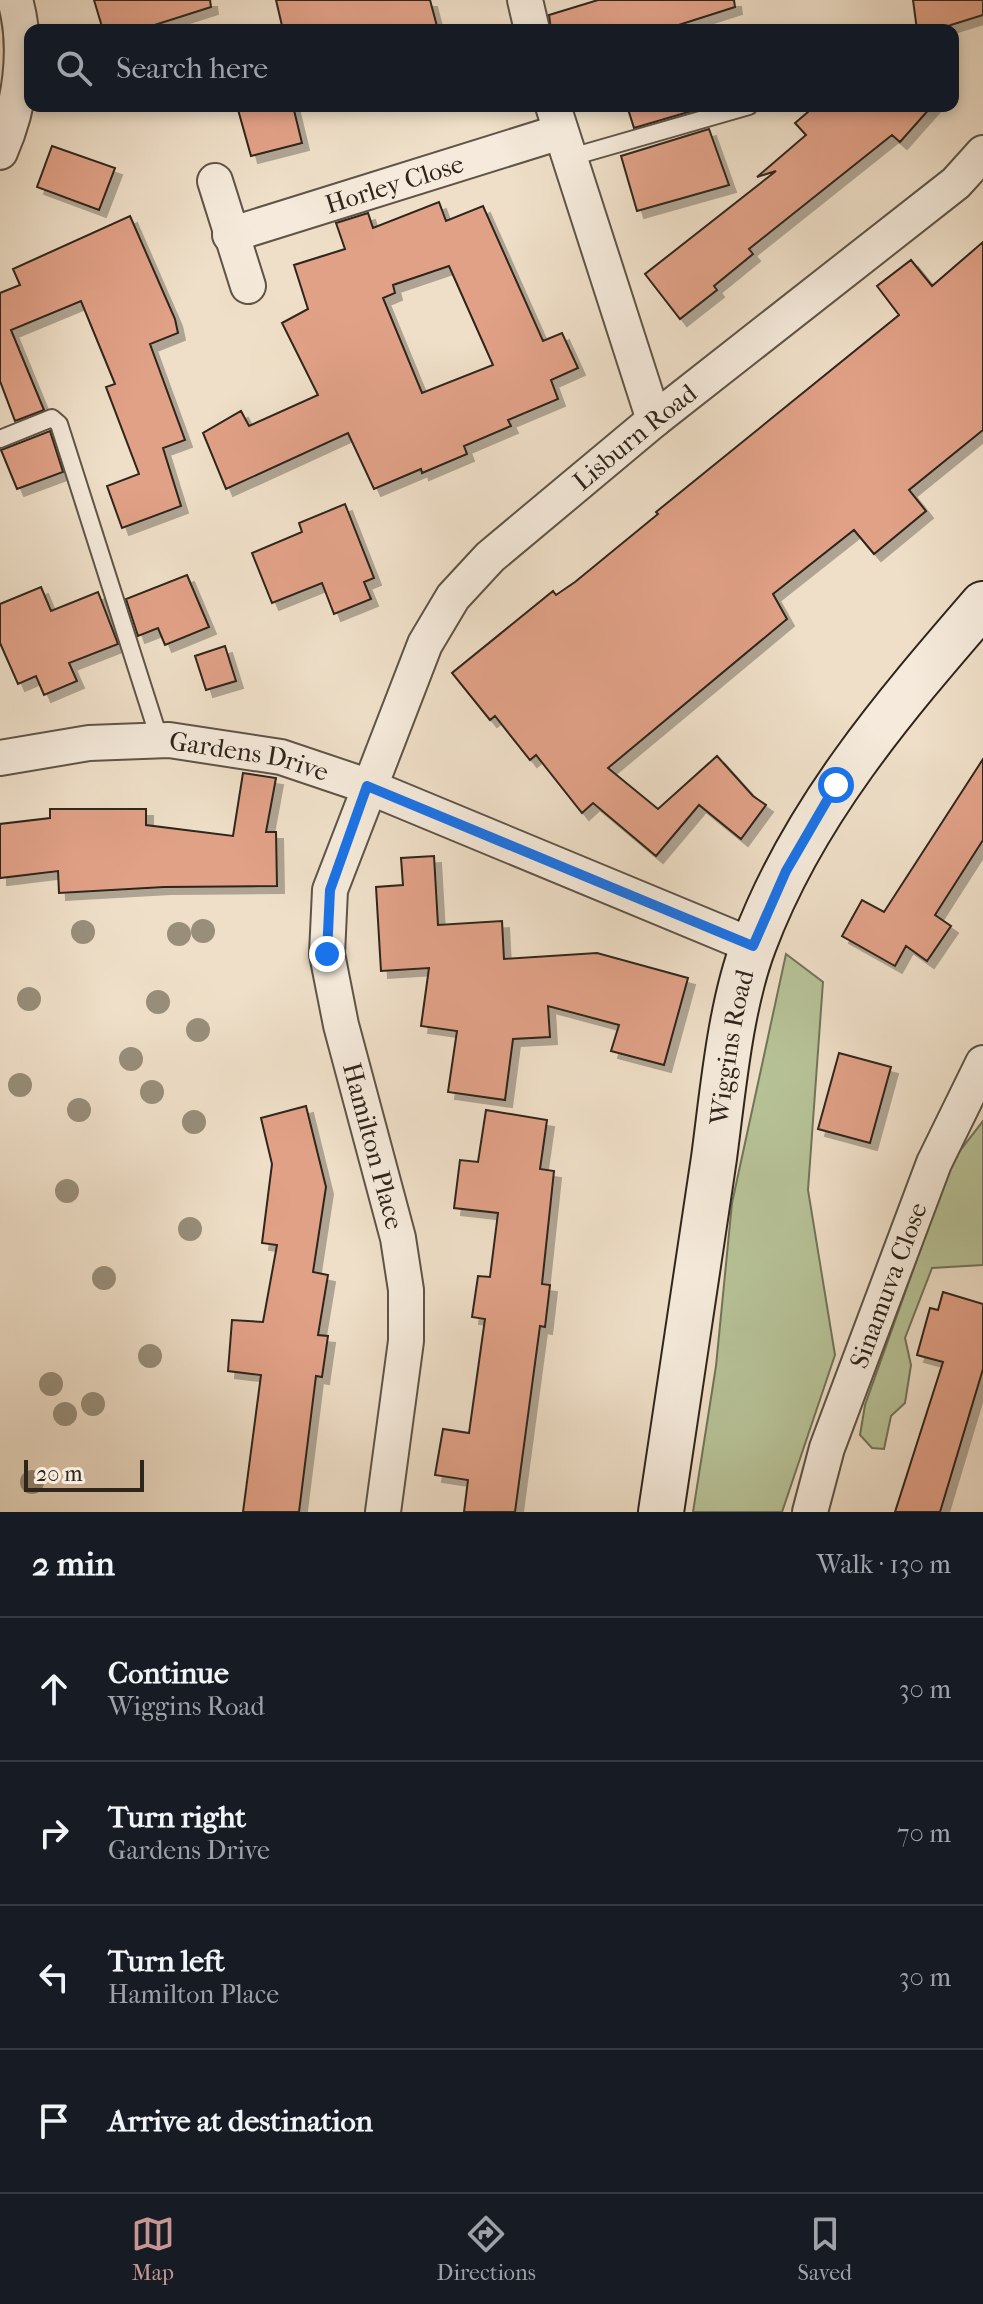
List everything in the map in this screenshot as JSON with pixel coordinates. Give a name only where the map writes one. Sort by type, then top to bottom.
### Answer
[{"type":"street","points":[[0,152],[11,127],[21,68],[20,16],[15,0]]},
{"type":"street","points":[[525,0],[531,24]]},
{"type":"street","points":[[560,132],[654,420]]},
{"type":"street","name":"Horley Close","points":[[230,235],[560,132]]},
{"type":"street","name":"Lisburn Road","points":[[367,786],[425,644],[453,597],[490,557],[654,420],[956,183],[983,153]]},
{"type":"street","points":[[215,181],[248,286]]},
{"type":"street","name":"Wiggins Road","points":[[661,1512],[731,1042],[753,946],[786,871],[836,785],[906,693],[983,604]]},
{"type":"street","name":"Gardens Drive","points":[[1,753],[89,743],[160,741],[281,757],[367,786],[753,946]]},
{"type":"street","name":"Hamilton Place","points":[[367,786],[330,890],[327,954],[341,1025],[398,1238],[406,1290],[406,1341],[383,1512]]},
{"type":"street","name":"Sinamuva Close","points":[[810,1512],[827,1448],[934,1163],[983,1063]]},
{"type":"lane","points":[[560,132],[705,112]]},
{"type":"lane","points":[[0,439],[44,420],[52,418],[59,424],[160,741]]},
{"type":"green space","points":[[786,954],[823,982],[808,1190],[835,1355],[782,1512],[693,1512],[716,1366],[732,1203]]},
{"type":"green space","points":[[983,1121],[983,1265],[932,1268],[905,1338],[911,1365],[905,1403],[891,1416],[884,1449],[872,1448],[860,1435],[865,1405],[952,1161]]},
{"type":"building","points":[[94,0],[210,0],[211,7],[158,24],[101,24]]},
{"type":"building","points":[[276,0],[430,0],[436,24],[282,24]]},
{"type":"building","points":[[598,0],[734,0],[735,7],[682,24],[550,24],[549,15]]},
{"type":"building","points":[[913,0],[983,0],[983,15],[954,24],[916,24]]},
{"type":"building","points":[[239,112],[294,112],[302,143],[251,156]]},
{"type":"building","points":[[629,112],[688,112],[634,128]]},
{"type":"building","points":[[808,112],[927,112],[900,142],[892,135],[749,249],[753,254],[714,286],[717,290],[680,319],[645,274],[776,171],[757,177],[806,135],[795,123]]},
{"type":"building","points":[[709,129],[729,185],[637,211],[621,156]]},
{"type":"building","points":[[52,146],[115,168],[99,210],[37,187]]},
{"type":"building","points":[[439,202],[446,221],[483,206],[543,341],[562,333],[578,368],[551,380],[558,399],[508,420],[511,426],[464,446],[467,454],[422,473],[421,469],[374,489],[348,433],[226,489],[203,433],[241,411],[249,426],[318,395],[282,323],[308,309],[294,265],[345,249],[336,223],[368,213],[373,228]],"holes":[[[449,266],[493,365],[422,393],[383,298],[395,293],[393,285]]]},
{"type":"building","points":[[130,216],[175,319],[178,333],[150,344],[185,440],[163,448],[181,506],[122,528],[107,486],[139,474],[106,387],[115,384],[81,301],[11,330],[44,410],[15,421],[0,381],[0,293],[20,285],[13,269]]},
{"type":"building","points":[[983,242],[983,430],[909,490],[926,511],[874,554],[854,530],[773,594],[787,619],[608,768],[658,809],[717,756],[753,796],[766,805],[741,839],[699,805],[656,856],[593,803],[582,813],[536,755],[530,760],[495,716],[490,720],[452,673],[553,591],[556,595],[575,582],[658,514],[656,512],[899,315],[877,286],[911,260],[932,286]]},
{"type":"building","points":[[50,431],[63,472],[17,489],[1,450]]},
{"type":"building","points":[[345,504],[374,578],[364,582],[371,599],[334,614],[322,583],[272,603],[252,553],[302,532],[299,523]]},
{"type":"building","points":[[187,575],[209,627],[165,645],[158,628],[138,636],[126,599]]},
{"type":"building","points":[[41,587],[51,611],[98,592],[118,644],[69,663],[77,681],[44,695],[36,676],[18,684],[0,643],[0,604]]},
{"type":"building","points":[[225,646],[236,681],[206,690],[195,656]]},
{"type":"building","points":[[983,759],[983,840],[935,915],[951,926],[927,961],[906,946],[895,966],[842,936],[862,900],[884,912]]},
{"type":"building","points":[[243,773],[276,778],[266,832],[276,832],[277,886],[164,887],[59,893],[58,871],[0,878],[0,824],[50,818],[50,809],[146,809],[146,825],[233,836]]},
{"type":"building","points":[[434,856],[438,925],[502,921],[504,959],[597,953],[688,978],[664,1065],[611,1051],[619,1025],[548,1006],[550,1037],[513,1039],[505,1100],[448,1092],[457,1031],[421,1026],[429,968],[381,971],[376,887],[403,885],[401,858]]},
{"type":"building","points":[[839,1053],[891,1067],[870,1143],[818,1129]]},
{"type":"building","points":[[306,1106],[326,1187],[313,1272],[328,1275],[318,1335],[328,1336],[322,1377],[316,1376],[299,1512],[243,1512],[261,1375],[228,1371],[232,1320],[263,1322],[277,1245],[262,1243],[272,1164],[261,1118]]},
{"type":"building","points":[[486,1110],[547,1120],[540,1169],[554,1171],[542,1284],[550,1285],[545,1327],[540,1326],[515,1512],[464,1512],[468,1480],[435,1475],[443,1429],[469,1433],[485,1319],[472,1317],[478,1276],[490,1277],[498,1213],[454,1208],[460,1160],[478,1162]]},
{"type":"building","points":[[943,1292],[983,1304],[983,1369],[940,1512],[895,1512],[943,1362],[917,1355],[930,1308],[938,1310]]},
{"type":"route","points":[[327,954],[330,890],[367,786],[753,946],[786,871],[836,785]]}]
